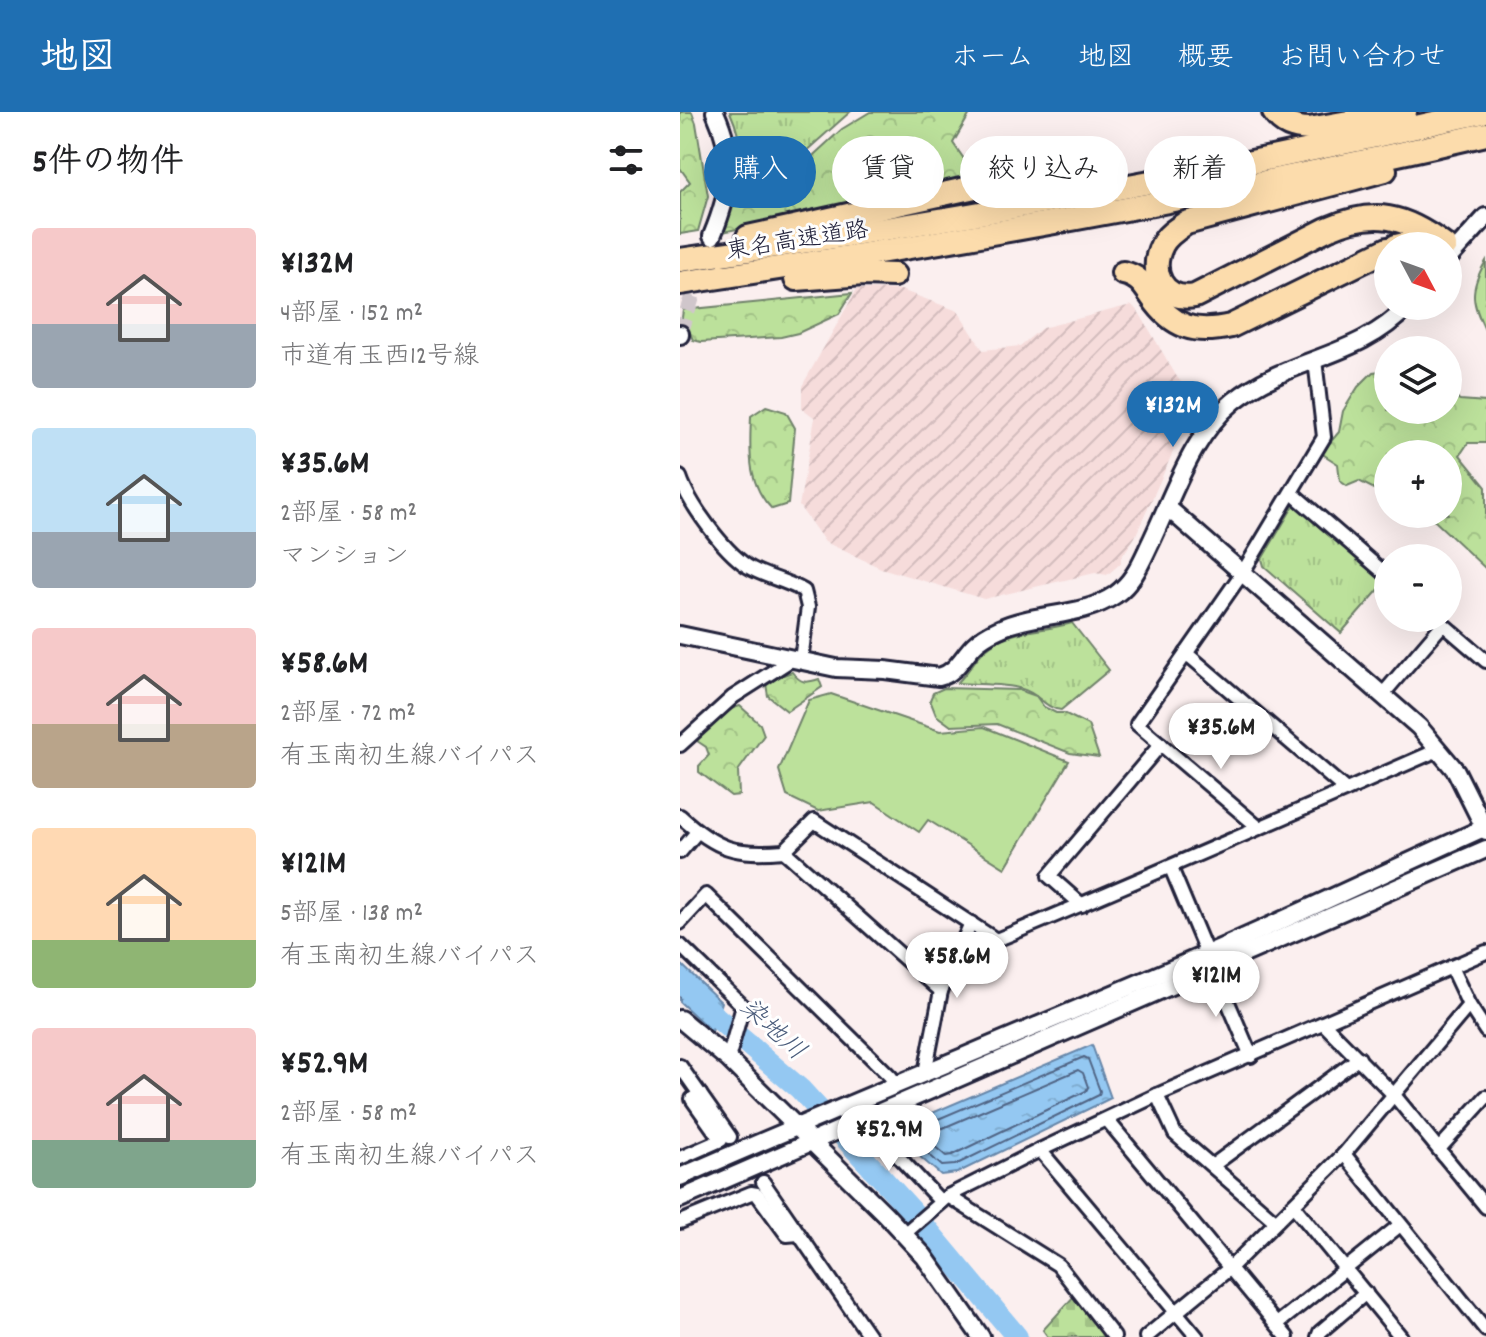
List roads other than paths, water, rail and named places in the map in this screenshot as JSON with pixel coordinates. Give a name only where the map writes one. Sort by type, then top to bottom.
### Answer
[{"type":"highway","points":[[1274,112],[1296,129],[1405,112]]},
{"type":"highway","name":"東名高速道路","points":[[680,260],[934,222],[1192,175],[1483,112]]},
{"type":"highway","points":[[1423,232],[1412,223],[1396,218],[1348,220],[1195,296],[1183,298],[1172,295],[1159,281],[1156,271],[1163,242],[1186,223],[1326,188],[1486,137]]},
{"type":"highway","name":"東名高速道路","points":[[680,285],[952,241],[1486,137]]},
{"type":"highway","points":[[680,252],[960,190]]},
{"type":"highway","points":[[1123,273],[1144,284],[1159,306],[1179,324],[1204,331],[1231,326],[1374,256]]},
{"type":"highway","points":[[680,285],[894,275]]},
{"type":"street","points":[[712,236],[730,176],[727,148],[715,112]]},
{"type":"street","points":[[1462,240],[1486,217]]},
{"type":"street","points":[[680,635],[836,668],[939,677],[947,675],[973,646],[997,630],[1100,603],[1120,590],[1139,568],[1197,447],[1218,415],[1259,383],[1368,339],[1391,320]]},
{"type":"street","points":[[1258,827],[1137,724],[1243,572],[1324,437],[1315,360]]},
{"type":"street","points":[[680,477],[693,506],[740,559],[752,568],[804,591],[808,607],[797,659],[733,697],[680,745]]},
{"type":"street","points":[[1292,493],[1374,564]]},
{"type":"street","points":[[680,1199],[859,1121],[1210,960],[1486,829],[1456,771],[1419,727],[1168,508]]},
{"type":"street","points":[[1383,694],[1431,632]]},
{"type":"street","points":[[1453,632],[1486,661]]},
{"type":"street","points":[[1186,653],[1346,790]]},
{"type":"street","points":[[1082,905],[1049,876],[1161,744]]},
{"type":"street","points":[[784,851],[814,821],[996,940],[1171,868],[1438,750]]},
{"type":"street","points":[[680,816],[697,832],[732,851],[784,851],[941,991]]},
{"type":"street","points":[[680,852],[697,832]]},
{"type":"street","points":[[680,1177],[840,1107],[1486,849]]},
{"type":"street","points":[[1171,868],[1251,1056]]},
{"type":"street","points":[[680,923],[706,895],[891,1077],[896,1086]]},
{"type":"street","points":[[925,1073],[941,991],[971,923]]},
{"type":"street","points":[[680,945],[743,1006],[728,1059]]},
{"type":"street","points":[[905,1233],[945,1199],[1040,1150],[1108,1121],[1157,1095],[1486,952]]},
{"type":"street","points":[[1451,967],[1469,1005],[1486,1031]]},
{"type":"street","points":[[1146,1337],[1230,1268],[1344,1154],[1469,1005]]},
{"type":"street","points":[[680,1019],[815,1140],[905,1233],[924,1256],[975,1335]]},
{"type":"street","points":[[1323,1023],[1394,1095],[1485,1205]]},
{"type":"street","points":[[1212,1166],[1359,1058]]},
{"type":"street","points":[[680,1066],[730,1137]]},
{"type":"street","points":[[680,1158],[721,1140],[692,1099],[700,1094]]},
{"type":"street","points":[[1157,1095],[1175,1134],[1275,1221]]},
{"type":"street","points":[[1439,1149],[1486,1097]]},
{"type":"street","points":[[859,1121],[945,1199],[1058,1265],[1114,1337]]},
{"type":"street","points":[[1108,1121],[1287,1337]]},
{"type":"street","points":[[1040,1150],[1197,1337]]},
{"type":"street","points":[[1344,1154],[1484,1323]]},
{"type":"street","points":[[763,1182],[870,1337]]},
{"type":"street","points":[[680,1222],[751,1193],[757,1194],[787,1235],[798,1234]]},
{"type":"street","points":[[1293,1205],[1401,1337]]},
{"type":"street","points":[[1277,1324],[1400,1225]]},
{"type":"street","points":[[1318,1337],[1366,1293]]},
{"type":"water","points":[[680,963],[721,1002],[712,1032],[680,1002]]},
{"type":"water","points":[[1092,1045],[1111,1098],[957,1173],[941,1175],[890,1131]]},
{"type":"waterway","name":"染地川","points":[[680,981],[716,1017],[800,1089],[911,1210],[1017,1337]]},
{"type":"tunnel","points":[[680,334],[712,236]]},
{"type":"tunnel","points":[[730,1137],[763,1182]]}]
